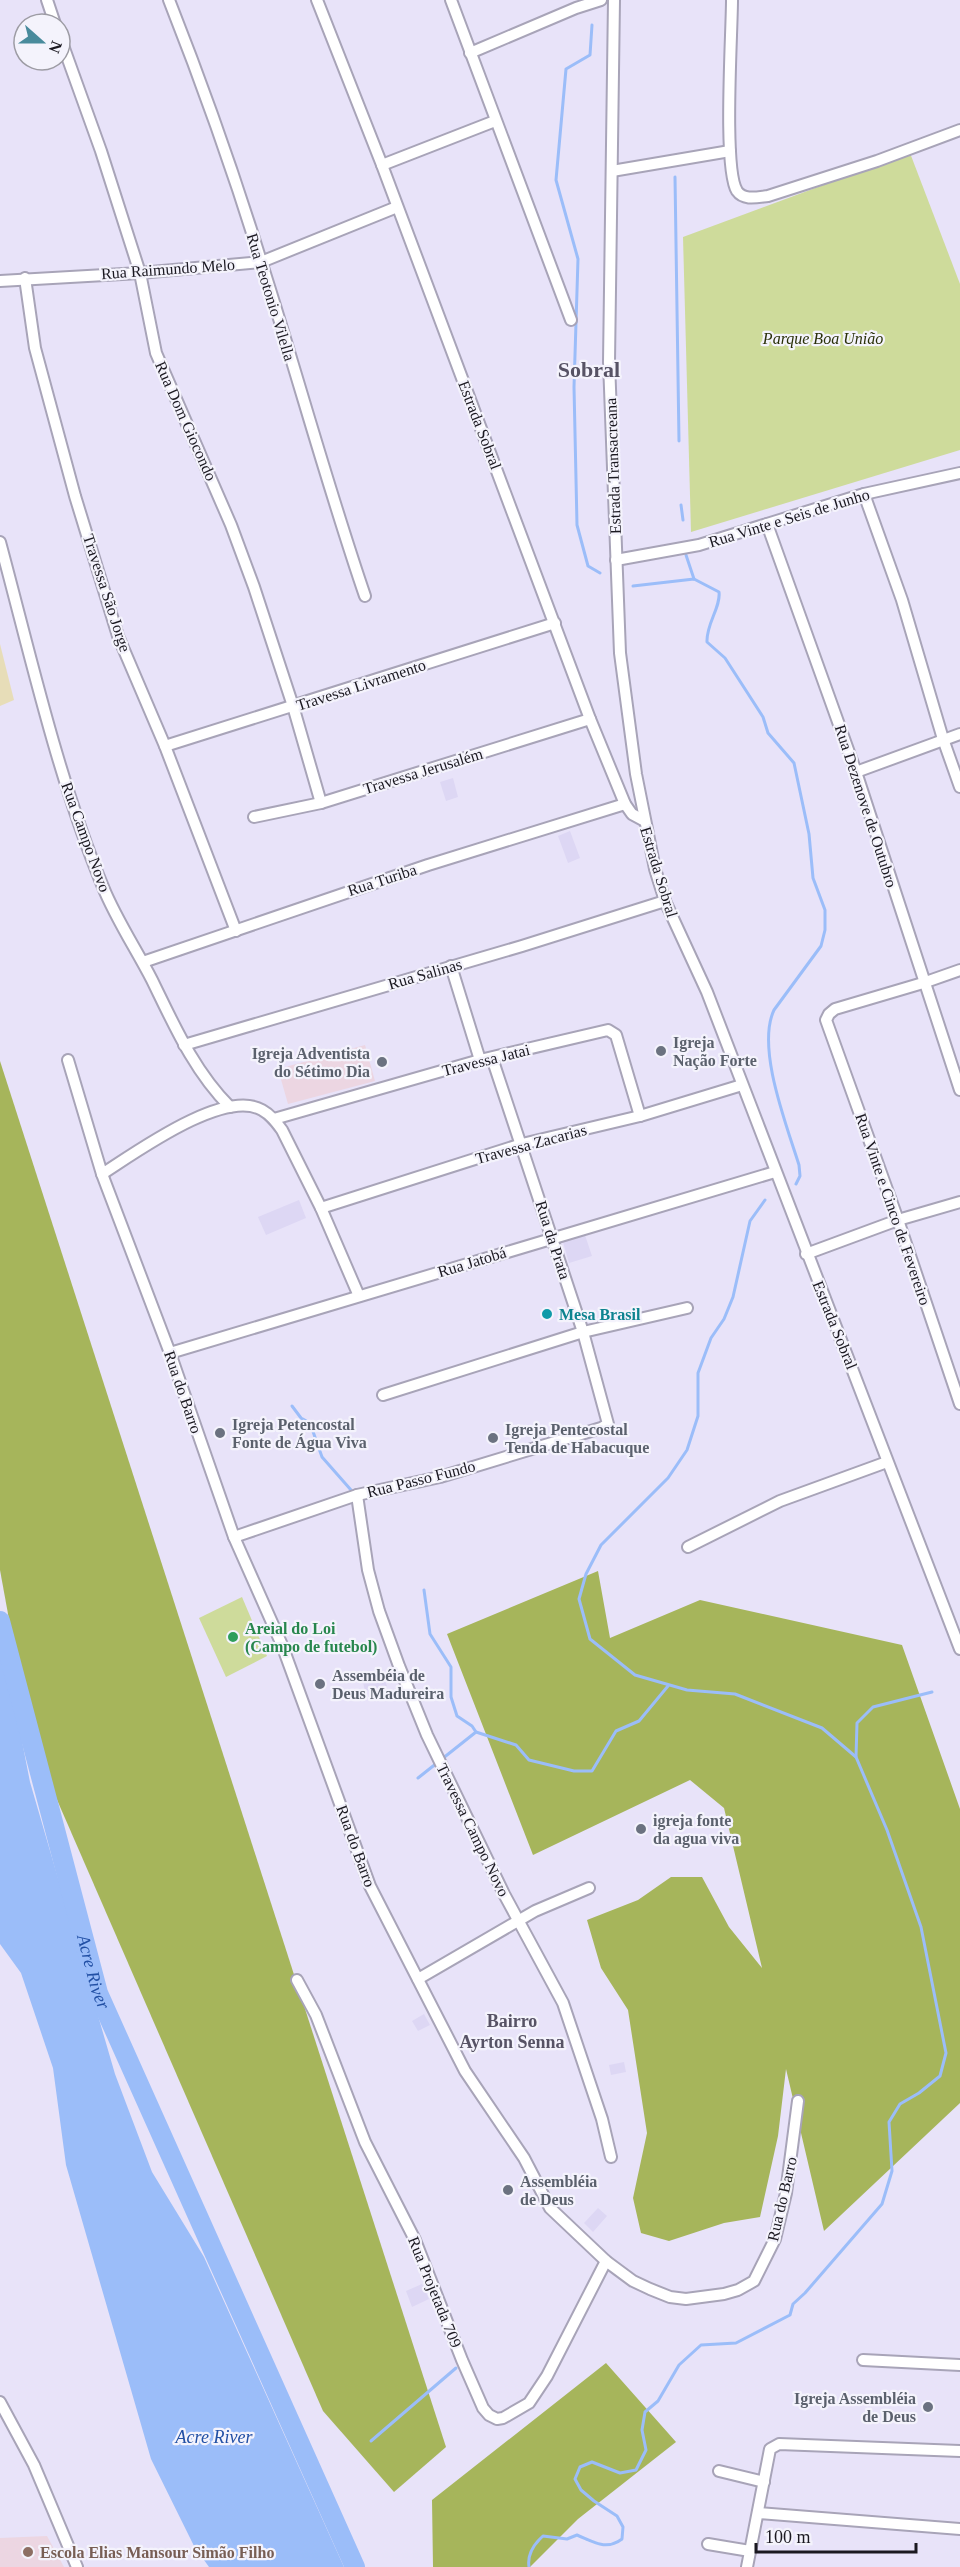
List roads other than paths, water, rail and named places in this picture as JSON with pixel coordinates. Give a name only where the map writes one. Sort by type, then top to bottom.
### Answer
[{"type":"street","name":"Rua Teotonio Vilella","points":[[169,0],[214,122],[261,262],[333,503],[365,596]]},
{"type":"street","name":"Estrada Sobral","points":[[317,0],[382,165],[624,804],[632,814],[645,821],[665,901],[707,992],[886,1462],[960,1649]]},
{"type":"street","points":[[451,0],[571,320]]},
{"type":"street","points":[[470,53],[575,4],[601,0]]},
{"type":"street","name":"Estrada Transacreana","points":[[614,0],[609,362],[616,560],[620,653],[645,821]]},
{"type":"street","points":[[732,0],[730,151],[734,181],[738,191],[750,198],[768,196],[877,161],[960,130]]},
{"type":"street","name":"Rua Dom Giocondo","points":[[72,70],[101,151],[140,273],[156,353],[231,525],[293,706],[321,803]]},
{"type":"street","points":[[382,165],[495,121]]},
{"type":"street","points":[[612,171],[730,151]]},
{"type":"street","name":"Rua Raimundo Melo","points":[[0,281],[140,273],[261,262],[397,207]]},
{"type":"street","name":"Travessa São Jorge","points":[[26,278],[35,348],[75,496],[118,636],[165,746],[236,931]]},
{"type":"street","name":"Rua Vinte e Seis de Junho","points":[[616,560],[699,545],[864,494],[960,473]]},
{"type":"street","points":[[864,494],[902,600],[943,740],[960,787]]},
{"type":"street","name":"Rua Dezenove de Outubro","points":[[766,524],[856,772],[923,983],[960,1090]]},
{"type":"street","name":"Rua Campo Novo","points":[[0,542],[75,814],[104,888],[184,1044],[212,1089],[235,1106]]},
{"type":"street","name":"Travessa Livramento","points":[[165,746],[555,623]]},
{"type":"street","name":"Travessa Jerusalém","points":[[254,817],[321,803],[590,718]]},
{"type":"street","points":[[856,772],[960,734]]},
{"type":"street","name":"Rua Turiba","points":[[143,962],[428,864],[624,804]]},
{"type":"street","name":"Rua Salinas","points":[[184,1044],[522,946],[665,901]]},
{"type":"street","name":"Rua da Prata","points":[[451,966],[486,1059],[522,1144],[583,1332],[608,1424]]},
{"type":"street","points":[[923,983],[960,970]]},
{"type":"street","name":"Rua Vinte e Cinco de Fevereiro","points":[[923,983],[836,1009],[829,1014],[826,1020],[898,1220],[960,1404]]},
{"type":"street","name":"Travessa Jatai","points":[[274,1119],[486,1059],[584,1035],[612,1031],[616,1035],[640,1116]]},
{"type":"street","name":"Rua do Barro","points":[[68,1060],[102,1174],[170,1353],[234,1537],[282,1646],[370,1886],[465,2071],[524,2158],[550,2208],[606,2261],[633,2281],[669,2297],[686,2299],[724,2294],[754,2281],[776,2239],[786,2193],[798,2101]]},
{"type":"street","name":"Travessa Zacarias","points":[[321,1208],[522,1144],[640,1116],[742,1085]]},
{"type":"street","points":[[102,1174],[186,1121],[235,1106],[261,1109],[274,1119],[321,1208],[359,1296]]},
{"type":"street","name":"Rua Jatobá","points":[[170,1353],[775,1172]]},
{"type":"street","points":[[806,1254],[898,1220],[960,1202]]},
{"type":"street","points":[[383,1395],[583,1332],[687,1308]]},
{"type":"street","name":"Rua Passo Fundo","points":[[234,1537],[357,1496],[440,1477],[608,1424]]},
{"type":"street","points":[[688,1547],[780,1501],[886,1462]]},
{"type":"street","name":"Travessa Campo Novo","points":[[357,1496],[368,1570],[379,1611],[399,1666],[427,1735],[518,1920],[562,2003],[602,2118],[611,2157]]},
{"type":"street","points":[[418,1979],[551,1902],[589,1888]]},
{"type":"street","name":"Rua Projetada 709","points":[[297,1980],[316,2015],[365,2142],[415,2240],[462,2360],[483,2408],[489,2415],[497,2419],[503,2418],[529,2403],[547,2376],[606,2261]]},
{"type":"street","points":[[863,2360],[960,2365]]},
{"type":"street","points":[[0,2402],[34,2465],[78,2567]]},
{"type":"street","points":[[747,2567],[770,2448],[779,2444],[960,2451]]},
{"type":"street","points":[[719,2471],[764,2482]]},
{"type":"street","points":[[759,2513],[960,2529]]},
{"type":"street","points":[[708,2544],[750,2551]]},
{"type":"water","name":"Acre River","points":[[0,1629],[30,1782],[115,2074],[152,2172],[204,2257],[344,2567],[209,2567],[194,2546],[151,2459],[66,2165],[53,2068],[21,1973],[0,1944]]},
{"type":"waterway","points":[[592,25],[590,55],[566,69],[556,180],[578,259],[574,387],[577,525],[588,566],[600,573]]},
{"type":"waterway","points":[[675,177],[679,441]]},
{"type":"waterway","points":[[681,505],[683,520]]},
{"type":"waterway","points":[[686,555],[694,579]]},
{"type":"waterway","points":[[633,586],[694,579],[719,592],[718,604],[707,635],[707,642],[725,658],[763,717],[768,733],[794,763],[809,834],[813,878],[825,910],[825,930],[821,946],[774,1010],[769,1026],[769,1045],[775,1087],[799,1165],[800,1176],[796,1184]]},
{"type":"waterway","points":[[529,2567],[532,2550],[543,2536],[567,2539],[577,2535],[594,2543],[605,2545],[622,2539],[623,2527],[617,2516],[581,2490],[575,2479],[580,2467],[592,2462],[620,2473],[636,2470],[646,2450],[642,2430],[645,2412],[658,2401],[679,2365],[701,2345],[736,2343],[790,2315],[793,2304],[882,2204],[892,2171],[889,2122],[900,2104],[919,2093],[940,2076],[946,2053],[921,1927],[887,1830],[856,1757],[822,1728],[735,1694],[687,1690],[635,1675],[590,1639],[579,1599],[586,1574],[601,1545],[668,1478],[687,1450],[698,1416],[698,1373],[711,1338],[724,1319],[733,1297],[750,1221],[765,1200]]},
{"type":"waterway","points":[[292,1406],[301,1418],[310,1423],[322,1457],[351,1490]]},
{"type":"waterway","points":[[424,1590],[430,1634],[451,1667],[451,1697],[457,1716],[472,1726],[476,1732],[516,1745],[529,1760],[574,1771],[592,1771],[616,1731],[639,1721],[668,1686]]},
{"type":"waterway","name":"Acre River","points":[[0,1621],[98,1993],[355,2567]]},
{"type":"waterway","points":[[856,1757],[857,1723],[873,1707],[932,1692]]},
{"type":"waterway","points":[[418,1778],[476,1732]]},
{"type":"waterway","points":[[371,2441],[456,2368]]},
{"type":"place","name":"Igreja Nação Forte","points":[[661,1051]]},
{"type":"place","name":"Igreja Adventista do Sétimo Dia","points":[[382,1062]]},
{"type":"place","name":"Mesa Brasil","points":[[547,1314]]},
{"type":"place","name":"Igreja Petencostal Fonte de Água Viva","points":[[220,1433]]},
{"type":"place","name":"Igreja Pentecostal Tenda de Habacuque","points":[[493,1438]]},
{"type":"place","name":"Areial do Loi (Campo de futebol)","points":[[233,1637]]},
{"type":"place","name":"Assembéia de Deus Madureira","points":[[320,1684]]},
{"type":"place","name":"igreja fonte da agua viva","points":[[641,1829]]},
{"type":"place","name":"Assembléia de Deus","points":[[508,2190]]},
{"type":"place","name":"Igreja Assembléia de Deus","points":[[928,2407]]},
{"type":"place","name":"Escola Elias Mansour Simão Filho","points":[[28,2552]]},
{"type":"district","name":"Sobral","points":[[589,369]]},
{"type":"district","name":"Bairro Ayrton Senna","points":[[512,2031]]},
{"type":"park label","name":"Parque Boa União","points":[[823,338]]}]
